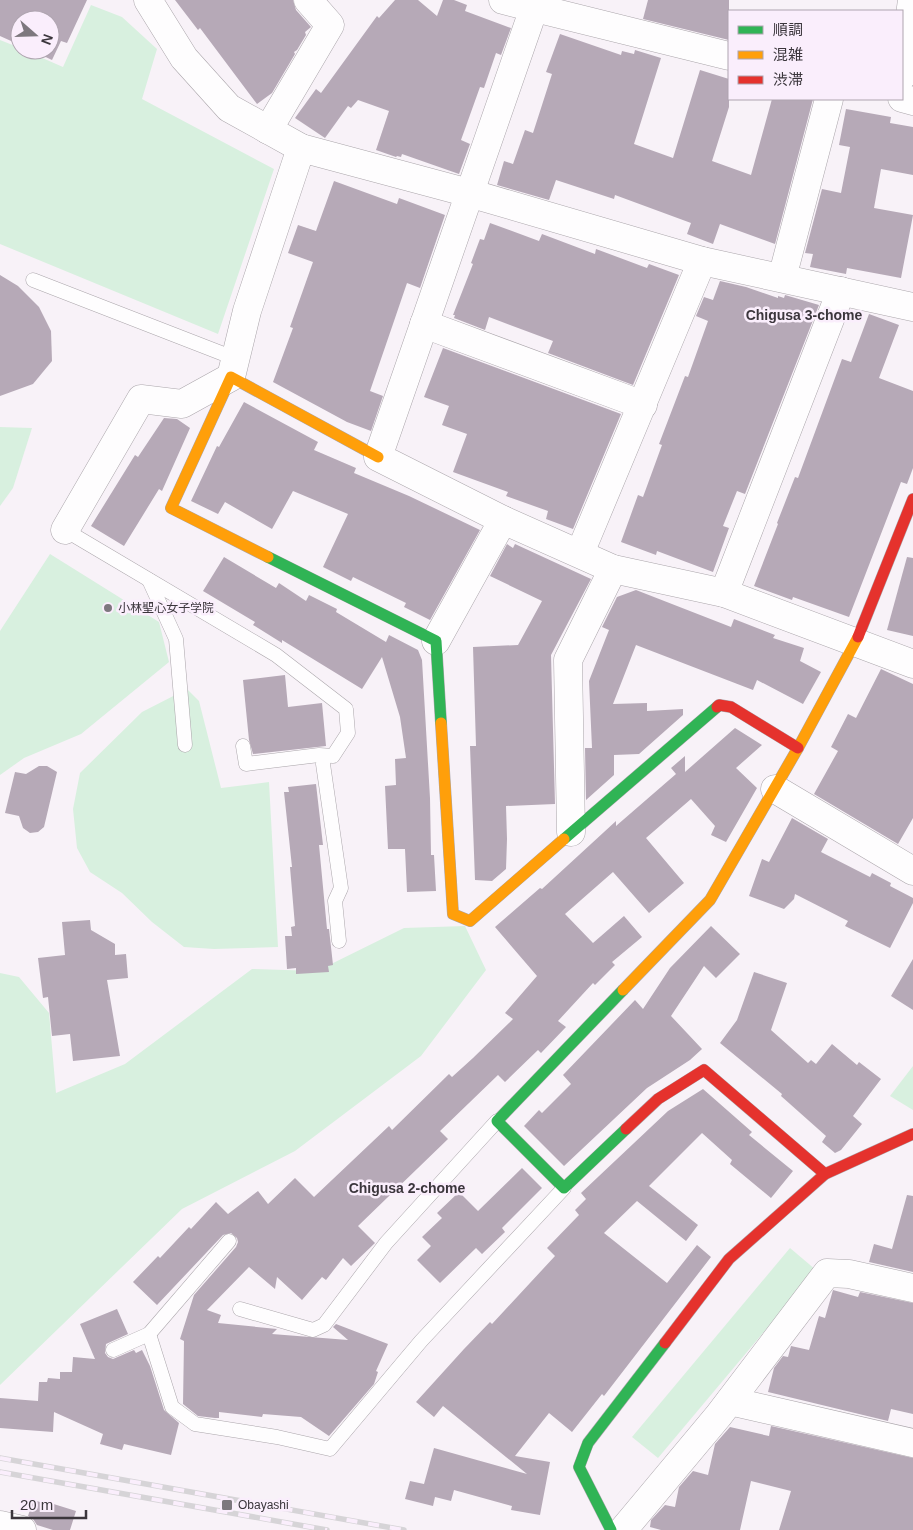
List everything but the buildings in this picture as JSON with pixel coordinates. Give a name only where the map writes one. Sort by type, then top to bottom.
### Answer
[{"type":"street","points":[[148,0],[184,58],[229,108],[301,148],[469,193],[702,261],[913,307]]},
{"type":"street","points":[[268,130],[330,25],[308,0]]},
{"type":"street","points":[[503,0],[534,4],[728,56]]},
{"type":"street","points":[[903,68],[912,0]]},
{"type":"street","points":[[378,457],[534,4]]},
{"type":"street","points":[[782,278],[828,100]]},
{"type":"street","points":[[301,148],[247,312],[233,368],[171,508],[436,641]]},
{"type":"street","points":[[580,553],[702,261]]},
{"type":"street","points":[[724,593],[841,291]]},
{"type":"street","points":[[424,324],[643,405]]},
{"type":"street","points":[[233,368],[378,457],[503,520],[613,569],[724,593],[913,664]]},
{"type":"street","points":[[65,530],[141,399],[182,404],[233,368]]},
{"type":"street","points":[[825,1174],[704,1070],[658,1099],[564,1188],[497,1122],[710,900],[775,789],[856,643],[913,500]]},
{"type":"street","points":[[503,520],[436,641],[453,914],[470,921],[719,705],[731,707],[798,748]]},
{"type":"street","points":[[571,832],[568,660],[613,569]]},
{"type":"street","points":[[775,789],[913,872]]},
{"type":"street","points":[[611,1530],[579,1467],[588,1443],[729,1259],[825,1174],[913,1134]]},
{"type":"street","points":[[623,1530],[730,1401],[827,1273],[849,1274],[913,1288]]},
{"type":"street","points":[[730,1401],[913,1443]]},
{"type":"street","points":[[0,1525],[22,1530]]},
{"type":"lane","points":[[33,280],[233,368]]},
{"type":"lane","points":[[65,530],[276,655],[346,708],[348,733],[333,756],[246,764],[243,746]]},
{"type":"lane","points":[[149,580],[176,639],[185,745]]},
{"type":"lane","points":[[325,756],[323,764],[340,888],[334,901],[339,940]]},
{"type":"lane","points":[[240,1308],[313,1330],[324,1325],[386,1243],[497,1122]]},
{"type":"lane","points":[[149,1334],[172,1406],[195,1424],[277,1437],[330,1449],[420,1340],[564,1188]]},
{"type":"lane","points":[[114,1350],[149,1334],[229,1241]]},
{"type":"green space","points":[[91,5],[122,17],[157,49],[142,99],[274,169],[218,334],[0,244],[0,40],[10,44],[10,60],[47,60],[63,67]]},
{"type":"green space","points":[[0,427],[32,428],[13,488],[0,506]]},
{"type":"green space","points":[[50,554],[159,622],[169,662],[81,734],[24,758],[0,775],[0,631]]},
{"type":"green space","points":[[187,689],[199,701],[221,788],[269,782],[278,947],[214,949],[184,947],[152,922],[122,893],[90,872],[77,848],[73,809],[80,773],[142,712]]},
{"type":"green space","points":[[465,926],[486,970],[421,1056],[295,1151],[182,1209],[0,1385],[0,973],[19,977],[49,1013],[56,1093],[125,1064],[252,969],[317,971],[404,928]]},
{"type":"green space","points":[[913,1066],[913,1110],[890,1096]]},
{"type":"green space","points":[[790,1248],[816,1270],[658,1458],[632,1437]]},
{"type":"railway","points":[[0,1458],[404,1530]]},
{"type":"railway","points":[[0,1472],[327,1530]]},
{"type":"traffic: fast","points":[[268,557],[436,641],[441,723]]},
{"type":"traffic: fast","points":[[564,839],[717,707]]},
{"type":"traffic: fast","points":[[623,990],[497,1121],[564,1188],[626,1129]]},
{"type":"traffic: fast","points":[[611,1530],[579,1467],[588,1443],[665,1343]]},
{"type":"traffic: slow","points":[[268,557],[171,508],[231,377],[378,457]]},
{"type":"traffic: slow","points":[[623,990],[710,900],[798,748],[858,637]]},
{"type":"traffic: slow","points":[[441,723],[453,914],[470,921],[564,839]]},
{"type":"traffic: jam","points":[[858,637],[913,499]]},
{"type":"traffic: jam","points":[[717,707],[719,705],[731,707],[798,748]]},
{"type":"traffic: jam","points":[[626,1129],[658,1099],[704,1070],[825,1174]]},
{"type":"traffic: jam","points":[[665,1343],[729,1259],[825,1174],[913,1134]]},
{"type":"place","name":"小林聖心女子学院","points":[[108,608]]},
{"type":"place","name":"Obayashi","points":[[227,1505]]},
{"type":"district","name":"Chigusa 3-chome","points":[[804,315]]},
{"type":"district","name":"Chigusa 2-chome","points":[[407,1188]]}]
